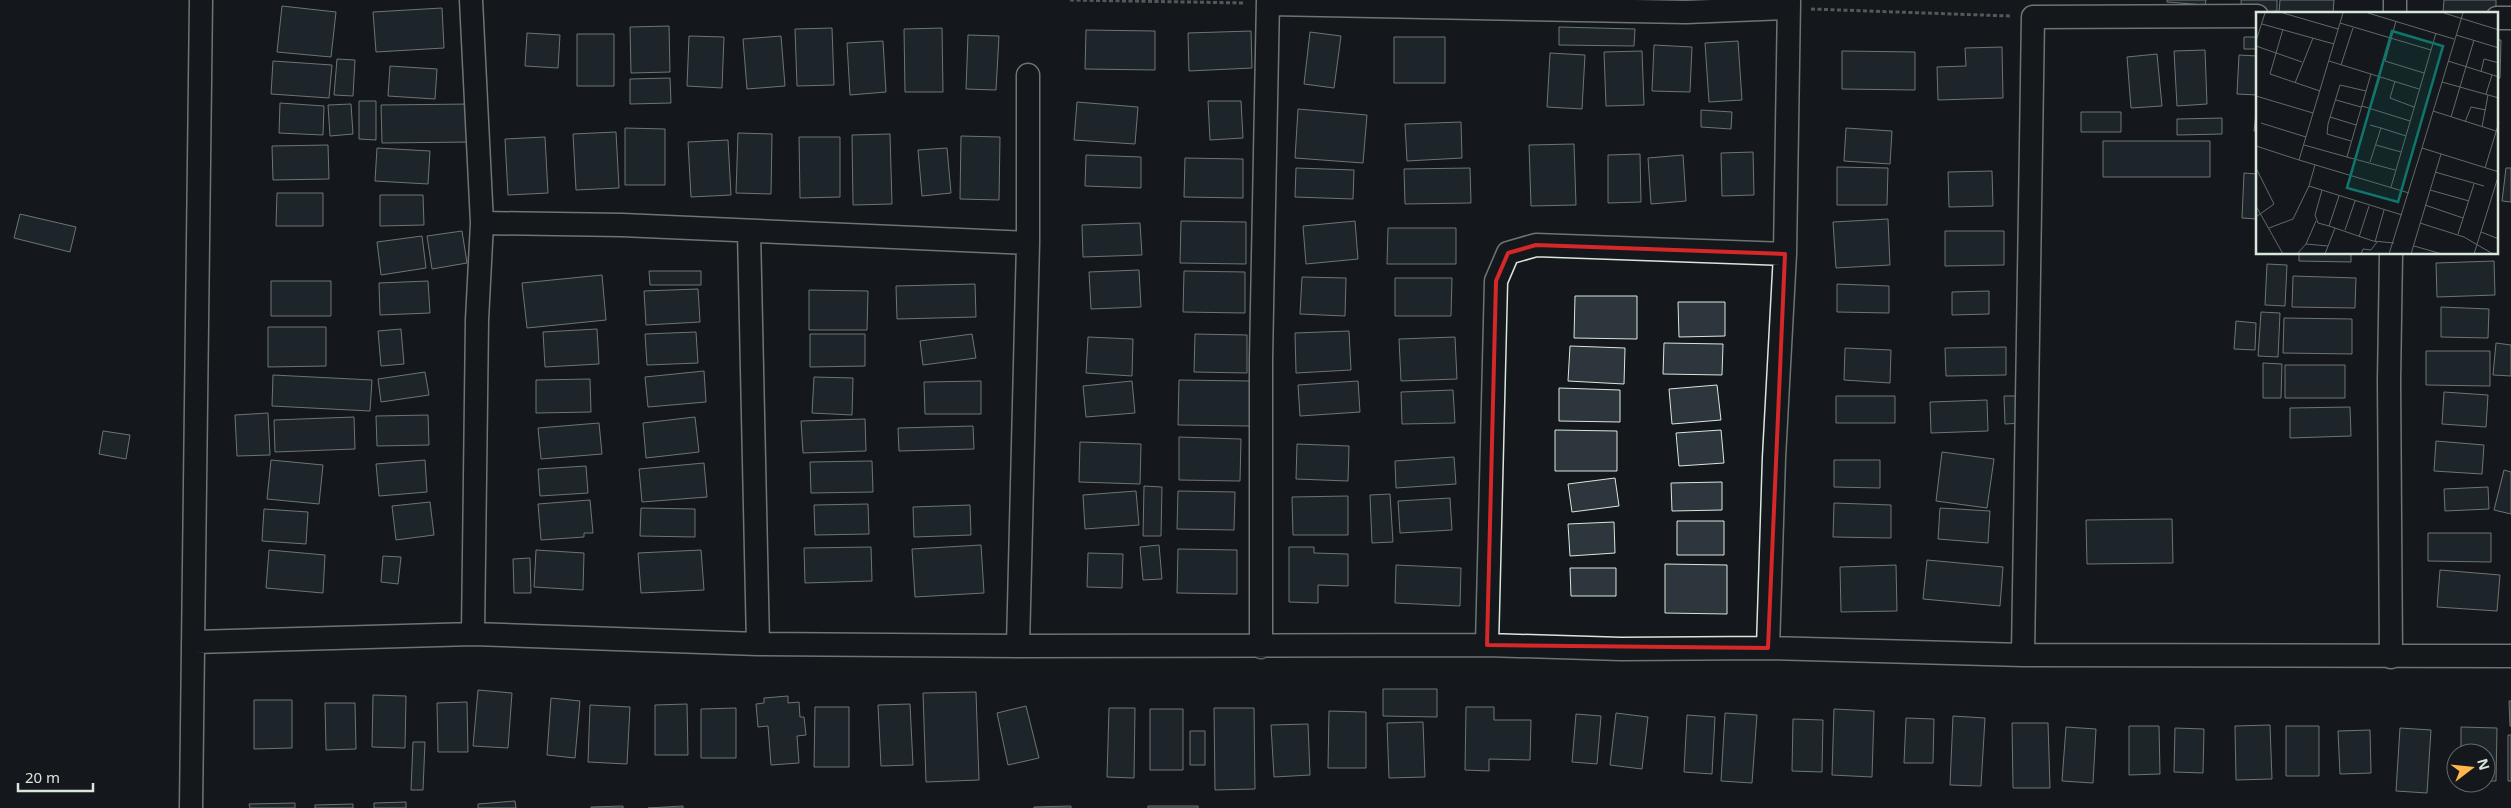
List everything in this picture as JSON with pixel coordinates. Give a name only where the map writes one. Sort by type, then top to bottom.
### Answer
[{"type":"street","points":[[191,808],[201,0]]},
{"type":"street","points":[[471,0],[482,223],[478,320],[473,634]]},
{"type":"street","points":[[1261,647],[1260,359],[1268,2],[1686,12],[1789,4],[1785,254],[1774,458],[1768,648]]},
{"type":"street","points":[[2023,655],[2033,17],[2256,16]]},
{"type":"street","points":[[2498,18],[2511,18]]},
{"type":"street","points":[[1018,646],[1028,243],[1028,75]]},
{"type":"street","points":[[482,223],[622,225],[1028,243]]},
{"type":"street","points":[[749,232],[758,644]]},
{"type":"street","points":[[1487,645],[1496,281],[1508,252],[1536,245],[1785,254]]},
{"type":"street","points":[[2391,255],[2388,381],[2391,657]]},
{"type":"street","points":[[194,642],[473,634],[758,644],[1261,647],[1487,645],[1621,649],[1768,648],[2023,655],[2511,656]]},
{"type":"path","points":[[1070,0],[1268,2]]},
{"type":"path","points":[[1789,4],[2033,17]]},
{"type":"highlighted area","points":[[1536,245],[1785,254],[1768,648],[1487,645],[1496,281],[1508,253]]},
{"type":"building","points":[[2167,0],[2206,0],[2205,5],[2167,2]]},
{"type":"building","points":[[2241,0],[2277,0],[2277,11],[2242,13]]},
{"type":"building","points":[[2280,0],[2334,0],[2333,12],[2279,12]]},
{"type":"building","points":[[2444,0],[2496,0],[2496,12],[2443,12]]},
{"type":"building","points":[[282,6],[336,12],[331,57],[277,52]]},
{"type":"building","points":[[442,8],[444,48],[376,52],[373,12]]},
{"type":"building","points":[[669,26],[670,72],[631,73],[630,27]]},
{"type":"building","points":[[1559,27],[1635,29],[1634,46],[1559,45]]},
{"type":"building","points":[[832,28],[834,85],[797,86],[795,29]]},
{"type":"building","points":[[942,28],[943,92],[905,92],[904,29]]},
{"type":"building","points":[[1086,30],[1155,31],[1155,70],[1085,69]]},
{"type":"building","points":[[1251,31],[1252,68],[1189,71],[1188,33]]},
{"type":"building","points":[[1310,32],[1341,36],[1334,88],[1304,84]]},
{"type":"building","points":[[527,33],[560,35],[558,68],[525,66]]},
{"type":"building","points":[[577,34],[614,34],[614,86],[577,86]]},
{"type":"building","points":[[968,35],[999,36],[996,90],[966,89]]},
{"type":"building","points":[[689,36],[724,37],[722,88],[687,86]]},
{"type":"building","points":[[781,36],[785,86],[747,89],[743,39]]},
{"type":"building","points":[[1394,37],[1445,37],[1445,83],[1394,83]]},
{"type":"building","points":[[2244,37],[2256,37],[2256,49],[2244,49]]},
{"type":"building","points":[[2498,40],[2501,40],[2500,78],[2498,78]]},
{"type":"building","points":[[883,41],[886,92],[850,95],[847,43]]},
{"type":"building","points":[[1738,41],[1742,100],[1709,102],[1705,43]]},
{"type":"building","points":[[1654,45],[1692,47],[1690,92],[1652,91]]},
{"type":"building","points":[[2002,47],[2003,98],[1938,100],[1937,67],[1966,66],[1965,48]]},
{"type":"building","points":[[2205,50],[2207,104],[2177,106],[2174,51]]},
{"type":"building","points":[[1642,51],[1644,105],[1606,106],[1604,52]]},
{"type":"building","points":[[1842,51],[1915,52],[1915,90],[1842,89]]},
{"type":"building","points":[[1550,53],[1585,55],[1582,109],[1547,107]]},
{"type":"building","points":[[2157,54],[2162,106],[2131,108],[2127,57]]},
{"type":"building","points":[[2239,55],[2256,56],[2256,95],[2237,94]]},
{"type":"building","points":[[337,59],[355,60],[353,96],[334,95]]},
{"type":"building","points":[[273,61],[332,65],[329,98],[271,94]]},
{"type":"building","points":[[390,66],[437,69],[435,99],[388,96]]},
{"type":"building","points":[[670,78],[671,103],[630,104],[630,79]]},
{"type":"building","points":[[359,101],[376,101],[376,140],[359,139]]},
{"type":"building","points":[[1208,101],[1241,101],[1243,138],[1210,140]]},
{"type":"building","points":[[1077,102],[1138,107],[1135,144],[1074,140]]},
{"type":"building","points":[[280,103],[324,106],[323,135],[279,133]]},
{"type":"building","points":[[351,104],[353,134],[330,136],[328,105]]},
{"type":"building","points":[[470,104],[471,142],[382,143],[381,105]]},
{"type":"building","points":[[1298,109],[1367,115],[1363,163],[1295,158]]},
{"type":"building","points":[[1701,110],[1732,112],[1731,129],[1701,127]]},
{"type":"building","points":[[2081,112],[2121,112],[2121,132],[2081,132]]},
{"type":"building","points":[[2256,113],[2256,132],[2254,131]]},
{"type":"building","points":[[2222,118],[2222,134],[2177,135],[2177,119]]},
{"type":"building","points":[[1461,122],[1462,158],[1407,161],[1405,124]]},
{"type":"building","points":[[625,128],[665,129],[665,185],[625,185]]},
{"type":"building","points":[[1846,128],[1892,131],[1890,164],[1844,161]]},
{"type":"building","points":[[616,132],[619,188],[576,190],[573,134]]},
{"type":"building","points":[[738,133],[772,134],[771,194],[736,193]]},
{"type":"building","points":[[890,134],[892,204],[853,205],[852,135]]},
{"type":"building","points":[[961,136],[1000,137],[999,200],[960,199]]},
{"type":"building","points":[[545,137],[548,193],[508,195],[505,139]]},
{"type":"building","points":[[799,137],[840,137],[840,197],[800,198]]},
{"type":"building","points":[[728,140],[731,195],[691,197],[688,142]]},
{"type":"building","points":[[2103,141],[2210,141],[2210,177],[2103,177]]},
{"type":"building","points":[[1574,144],[1576,205],[1531,206],[1529,145]]},
{"type":"building","points":[[328,145],[329,179],[273,180],[272,146]]},
{"type":"building","points":[[377,148],[430,151],[428,184],[375,181]]},
{"type":"building","points":[[947,148],[951,193],[922,196],[918,150]]},
{"type":"building","points":[[1753,152],[1754,195],[1722,196],[1721,153]]},
{"type":"building","points":[[1640,154],[1641,202],[1608,203],[1608,155]]},
{"type":"building","points":[[1086,155],[1141,157],[1141,188],[1085,186]]},
{"type":"building","points":[[1683,155],[1686,201],[1651,204],[1648,158]]},
{"type":"building","points":[[1185,158],[1243,159],[1243,198],[1184,197]]},
{"type":"building","points":[[1837,167],[1888,168],[1887,205],[1837,205]]},
{"type":"building","points":[[1296,168],[1354,170],[1353,199],[1295,197]]},
{"type":"building","points":[[1470,168],[1471,203],[1405,204],[1404,169]]},
{"type":"building","points":[[2506,168],[2511,168],[2511,202],[2502,201]]},
{"type":"building","points":[[1992,171],[1993,206],[1949,207],[1948,172]]},
{"type":"building","points":[[2244,173],[2256,174],[2256,219],[2242,218]]},
{"type":"building","points":[[277,193],[323,193],[323,226],[276,226]]},
{"type":"building","points":[[380,195],[423,195],[424,225],[380,226]]},
{"type":"building","points":[[20,214],[76,227],[70,252],[14,238]]},
{"type":"building","points":[[1888,219],[1890,265],[1836,268],[1833,222]]},
{"type":"building","points":[[1181,221],[1246,222],[1246,264],[1180,263]]},
{"type":"building","points":[[1355,221],[1358,259],[1306,264],[1303,226]]},
{"type":"building","points":[[1140,223],[1142,255],[1083,257],[1082,225]]},
{"type":"building","points":[[1388,228],[1456,228],[1456,264],[1387,264]]},
{"type":"building","points":[[462,231],[467,263],[432,269],[427,236]]},
{"type":"building","points":[[1945,231],[2004,231],[2004,265],[1945,266]]},
{"type":"building","points":[[422,236],[426,268],[381,275],[377,242]]},
{"type":"building","points":[[2299,255],[2351,255],[2351,262],[2299,261]]},
{"type":"building","points":[[2494,261],[2495,295],[2437,297],[2436,263]]},
{"type":"building","points":[[2267,264],[2287,265],[2285,306],[2265,305]]},
{"type":"building","points":[[1139,270],[1141,307],[1091,309],[1089,272]]},
{"type":"building","points":[[649,271],[701,271],[701,285],[650,285]]},
{"type":"building","points":[[1184,271],[1245,272],[1245,313],[1183,312]]},
{"type":"building","points":[[602,275],[606,320],[527,328],[522,283]]},
{"type":"building","points":[[2293,276],[2356,278],[2355,308],[2292,307]]},
{"type":"building","points":[[1302,277],[1346,278],[1345,316],[1300,314]]},
{"type":"building","points":[[1395,278],[1452,278],[1451,316],[1395,316]]},
{"type":"building","points":[[271,281],[331,281],[331,316],[271,316]]},
{"type":"building","points":[[428,281],[430,313],[380,315],[379,283]]},
{"type":"building","points":[[975,284],[976,317],[897,319],[896,286]]},
{"type":"building","points":[[1837,284],[1889,286],[1889,313],[1837,312]]},
{"type":"building","points":[[698,289],[700,322],[646,325],[644,291]]},
{"type":"building","points":[[809,290],[868,291],[867,330],[809,330]]},
{"type":"building","points":[[1989,291],[1989,314],[1952,315],[1952,292]]},
{"type":"building","points":[[1575,296],[1637,296],[1637,339],[1574,338]]},
{"type":"building","points":[[1678,302],[1725,302],[1725,336],[1679,337]]},
{"type":"building","points":[[2441,307],[2489,309],[2488,338],[2441,337]]},
{"type":"building","points":[[2261,312],[2280,313],[2278,357],[2258,356]]},
{"type":"building","points":[[2284,318],[2352,319],[2352,354],[2283,353]]},
{"type":"building","points":[[2236,321],[2256,323],[2255,350],[2234,349]]},
{"type":"building","points":[[268,327],[326,327],[326,366],[268,367]]},
{"type":"building","points":[[401,329],[404,364],[381,366],[378,331]]},
{"type":"building","points":[[597,329],[599,364],[545,367],[543,332]]},
{"type":"building","points":[[1349,331],[1351,370],[1296,373],[1295,333]]},
{"type":"building","points":[[696,332],[698,363],[647,365],[645,334]]},
{"type":"building","points":[[810,334],[865,334],[865,366],[810,367]]},
{"type":"building","points":[[972,334],[976,358],[923,365],[920,341]]},
{"type":"building","points":[[1195,334],[1247,335],[1247,373],[1194,372]]},
{"type":"building","points":[[1088,337],[1133,339],[1132,376],[1086,373]]},
{"type":"building","points":[[1455,337],[1457,379],[1401,381],[1399,339]]},
{"type":"building","points":[[1664,343],[1723,344],[1722,375],[1663,374]]},
{"type":"building","points":[[2496,343],[2511,345],[2511,376],[2493,375]]},
{"type":"building","points":[[1570,346],[1625,348],[1624,384],[1568,381]]},
{"type":"building","points":[[2006,347],[2006,375],[1946,376],[1945,348]]},
{"type":"building","points":[[1845,348],[1891,350],[1890,383],[1844,380]]},
{"type":"building","points":[[2426,351],[2490,351],[2490,386],[2426,385]]},
{"type":"building","points":[[2263,363],[2282,364],[2281,398],[2263,398]]},
{"type":"building","points":[[2285,365],[2345,365],[2345,398],[2285,398]]},
{"type":"building","points":[[704,371],[706,402],[648,407],[645,377]]},
{"type":"building","points":[[425,372],[429,395],[381,402],[378,379]]},
{"type":"building","points":[[273,375],[372,380],[370,411],[272,406]]},
{"type":"building","points":[[814,377],[853,378],[852,415],[812,413]]},
{"type":"building","points":[[590,379],[591,412],[536,413],[536,380]]},
{"type":"building","points":[[1179,380],[1251,381],[1250,426],[1178,425]]},
{"type":"building","points":[[981,381],[981,414],[925,414],[924,382]]},
{"type":"building","points":[[1132,381],[1135,413],[1086,417],[1083,386]]},
{"type":"building","points":[[1358,381],[1360,412],[1300,416],[1298,385]]},
{"type":"building","points":[[1717,385],[1721,420],[1672,424],[1669,389]]},
{"type":"building","points":[[1559,388],[1620,390],[1620,422],[1559,421]]},
{"type":"building","points":[[1453,390],[1455,423],[1402,424],[1401,392]]},
{"type":"building","points":[[2444,392],[2488,395],[2486,427],[2442,424]]},
{"type":"building","points":[[1836,396],[1895,396],[1895,423],[1836,423]]},
{"type":"building","points":[[2004,396],[2023,396],[2024,423],[2005,424]]},
{"type":"building","points":[[1987,400],[1988,431],[1931,433],[1930,402]]},
{"type":"building","points":[[2350,407],[2351,436],[2290,438],[2290,408]]},
{"type":"building","points":[[268,413],[270,455],[237,456],[235,415]]},
{"type":"building","points":[[428,415],[429,445],[377,446],[376,416]]},
{"type":"building","points":[[354,417],[355,449],[275,452],[274,420]]},
{"type":"building","points":[[695,417],[699,452],[646,458],[643,423]]},
{"type":"building","points":[[865,419],[866,451],[803,453],[801,421]]},
{"type":"building","points":[[599,423],[602,454],[541,459],[538,428]]},
{"type":"building","points":[[973,426],[974,449],[899,451],[898,428]]},
{"type":"building","points":[[1555,430],[1617,431],[1617,471],[1555,471]]},
{"type":"building","points":[[1721,430],[1724,463],[1679,466],[1676,433]]},
{"type":"building","points":[[103,431],[130,435],[126,459],[99,454]]},
{"type":"building","points":[[1179,437],[1241,439],[1240,481],[1179,480]]},
{"type":"building","points":[[2436,441],[2484,445],[2482,474],[2434,471]]},
{"type":"building","points":[[1080,442],[1141,444],[1140,484],[1079,482]]},
{"type":"building","points":[[1297,444],[1349,446],[1348,481],[1296,479]]},
{"type":"building","points":[[1942,452],[1994,459],[1987,508],[1936,501]]},
{"type":"building","points":[[1454,457],[1456,484],[1396,488],[1395,461]]},
{"type":"building","points":[[271,460],[323,465],[319,504],[267,499]]},
{"type":"building","points":[[425,460],[427,492],[379,496],[376,464]]},
{"type":"building","points":[[1834,460],[1880,460],[1880,488],[1834,487]]},
{"type":"building","points":[[872,461],[873,492],[811,493],[810,462]]},
{"type":"building","points":[[704,463],[707,497],[642,502],[639,469]]},
{"type":"building","points":[[586,466],[588,493],[540,496],[538,469]]},
{"type":"building","points":[[2504,470],[2511,472],[2511,514],[2494,510]]},
{"type":"building","points":[[1615,478],[1619,506],[1572,512],[1568,484]]},
{"type":"building","points":[[1722,482],[1722,510],[1672,511],[1671,483]]},
{"type":"building","points":[[1144,486],[1162,487],[1161,536],[1143,536]]},
{"type":"building","points":[[2488,487],[2489,509],[2445,511],[2444,489]]},
{"type":"building","points":[[1136,491],[1139,525],[1085,529],[1083,495]]},
{"type":"building","points":[[1178,491],[1235,492],[1234,530],[1177,529]]},
{"type":"building","points":[[1390,494],[1393,542],[1372,543],[1370,495]]},
{"type":"building","points":[[1348,496],[1348,535],[1293,535],[1292,497]]},
{"type":"building","points":[[1450,498],[1452,530],[1400,533],[1398,501]]},
{"type":"building","points":[[590,500],[593,533],[584,533],[584,537],[541,540],[538,504]]},
{"type":"building","points":[[430,502],[434,535],[396,540],[392,506]]},
{"type":"building","points":[[1834,503],[1891,505],[1891,538],[1833,537]]},
{"type":"building","points":[[868,504],[869,534],[815,535],[814,505]]},
{"type":"building","points":[[970,505],[971,535],[914,537],[913,507]]},
{"type":"building","points":[[641,508],[695,509],[695,537],[640,536]]},
{"type":"building","points":[[1940,508],[1990,511],[1988,543],[1938,539]]},
{"type":"building","points":[[264,509],[308,512],[306,544],[262,541]]},
{"type":"building","points":[[2172,519],[2173,563],[2087,564],[2086,520]]},
{"type":"building","points":[[1677,521],[1724,521],[1724,555],[1677,555]]},
{"type":"building","points":[[1614,522],[1615,553],[1570,556],[1568,524]]},
{"type":"building","points":[[2428,533],[2491,533],[2491,562],[2428,561]]},
{"type":"building","points":[[981,545],[984,593],[915,597],[912,549]]},
{"type":"building","points":[[1159,545],[1162,579],[1143,580],[1140,547]]},
{"type":"building","points":[[871,547],[872,581],[805,583],[804,548]]},
{"type":"building","points":[[1289,547],[1314,547],[1314,553],[1348,554],[1348,586],[1318,585],[1318,603],[1289,602]]},
{"type":"building","points":[[1178,549],[1237,550],[1237,594],[1177,593]]},
{"type":"building","points":[[269,550],[325,555],[323,593],[266,588]]},
{"type":"building","points":[[536,550],[584,553],[583,590],[534,587]]},
{"type":"building","points":[[701,550],[704,590],[641,593],[638,553]]},
{"type":"building","points":[[1088,553],[1123,554],[1122,588],[1087,587]]},
{"type":"building","points":[[383,556],[401,557],[398,584],[381,582]]},
{"type":"building","points":[[530,558],[531,593],[514,593],[513,559]]},
{"type":"building","points":[[1927,560],[2003,567],[2000,606],[1923,599]]},
{"type":"building","points":[[1665,564],[1727,565],[1727,614],[1665,613]]},
{"type":"building","points":[[1396,565],[1461,568],[1460,606],[1395,603]]},
{"type":"building","points":[[1896,565],[1897,611],[1841,612],[1840,567]]},
{"type":"building","points":[[1570,568],[1616,568],[1616,596],[1571,596]]},
{"type":"building","points":[[2440,570],[2500,575],[2497,611],[2437,607]]},
{"type":"building","points":[[1383,689],[1437,689],[1437,717],[1383,716]]},
{"type":"building","points":[[478,690],[512,693],[508,748],[473,746]]},
{"type":"building","points":[[976,692],[979,780],[926,782],[923,693]]},
{"type":"building","points":[[373,695],[406,696],[405,748],[372,747]]},
{"type":"building","points":[[788,696],[788,703],[799,702],[800,717],[804,717],[806,735],[797,736],[799,763],[771,765],[768,726],[758,727],[756,704],[764,703],[764,698]]},
{"type":"building","points":[[551,698],[580,701],[575,758],[547,755]]},
{"type":"building","points":[[254,700],[292,700],[292,748],[254,749]]},
{"type":"building","points":[[2509,701],[2511,701],[2511,726],[2510,726]]},
{"type":"building","points":[[467,702],[468,752],[438,752],[437,703]]},
{"type":"building","points":[[325,703],[355,703],[356,749],[326,750]]},
{"type":"building","points":[[687,704],[688,755],[655,755],[655,705]]},
{"type":"building","points":[[910,704],[913,765],[881,766],[878,705]]},
{"type":"building","points":[[590,705],[630,707],[627,764],[588,762]]},
{"type":"building","points":[[1026,706],[1039,758],[1008,765],[997,713]]},
{"type":"building","points":[[815,707],[849,707],[849,767],[814,767]]},
{"type":"building","points":[[1466,707],[1494,707],[1494,720],[1531,720],[1530,760],[1489,759],[1489,771],[1465,770]]},
{"type":"building","points":[[736,708],[736,758],[701,758],[701,709]]},
{"type":"building","points":[[1109,708],[1135,708],[1134,778],[1107,777]]},
{"type":"building","points":[[1214,708],[1254,708],[1255,789],[1215,790]]},
{"type":"building","points":[[1150,709],[1183,709],[1183,770],[1150,770]]},
{"type":"building","points":[[1834,709],[1874,711],[1872,777],[1832,775]]},
{"type":"building","points":[[1329,711],[1366,712],[1366,768],[1328,768]]},
{"type":"building","points":[[1616,713],[1648,717],[1642,769],[1610,765]]},
{"type":"building","points":[[1725,713],[1757,715],[1752,783],[1721,781]]},
{"type":"building","points":[[1576,714],[1601,716],[1597,764],[1572,762]]},
{"type":"building","points":[[1687,715],[1715,717],[1712,774],[1684,772]]},
{"type":"building","points":[[1953,716],[1985,718],[1981,786],[1950,785]]},
{"type":"building","points":[[1906,718],[1934,719],[1933,763],[1904,763]]},
{"type":"building","points":[[1793,719],[1823,720],[1822,772],[1792,771]]},
{"type":"building","points":[[1423,722],[1425,777],[1389,778],[1387,723]]},
{"type":"building","points":[[2012,723],[2048,723],[2050,788],[2013,788]]},
{"type":"building","points":[[1308,724],[1310,775],[1274,777],[1271,725]]},
{"type":"building","points":[[2270,725],[2272,779],[2236,780],[2235,726]]},
{"type":"building","points":[[2129,726],[2159,726],[2160,774],[2129,775]]},
{"type":"building","points":[[2286,726],[2319,726],[2319,776],[2286,776]]},
{"type":"building","points":[[2066,727],[2096,729],[2093,783],[2062,781]]},
{"type":"building","points":[[2461,727],[2497,728],[2496,781],[2496,743],[2461,743]]},
{"type":"building","points":[[2175,728],[2204,729],[2203,773],[2174,772]]},
{"type":"building","points":[[2400,728],[2431,730],[2427,793],[2396,791]]},
{"type":"building","points":[[2370,730],[2371,773],[2340,774],[2338,731]]},
{"type":"building","points":[[1190,731],[1205,731],[1205,765],[1190,765]]},
{"type":"building","points":[[2508,735],[2511,735],[2511,781],[2508,781]]},
{"type":"building","points":[[413,742],[425,742],[423,790],[411,790]]},
{"type":"building","points":[[515,801],[516,808],[478,808],[478,804]]},
{"type":"building","points":[[406,802],[406,808],[374,808],[374,803]]},
{"type":"building","points":[[295,803],[295,808],[250,808],[249,804]]},
{"type":"building","points":[[353,804],[353,808],[315,808],[315,805]]},
{"type":"building","points":[[623,806],[623,808],[591,808],[591,807]]},
{"type":"building","points":[[683,806],[683,808],[648,808]]},
{"type":"building","points":[[1071,806],[1071,808],[1034,808],[1034,807]]},
{"type":"building","points":[[1148,806],[1198,806],[1198,808],[1148,808]]}]
